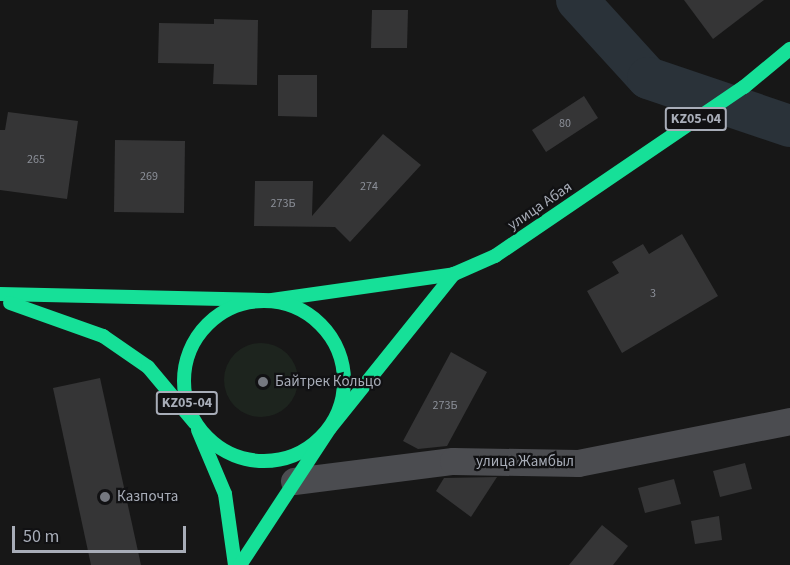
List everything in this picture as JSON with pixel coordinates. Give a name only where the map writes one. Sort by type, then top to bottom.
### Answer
[{"type":"main road","name":"улица Абая","points":[[272,300],[454,274],[495,256],[744,87],[790,49]]},
{"type":"main road","name":"KZ05-04","points":[[240,565],[330,428],[454,274]]},
{"type":"main road","points":[[0,294],[272,300]]},
{"type":"main road","points":[[0,300],[103,336],[148,367],[195,423]]},
{"type":"main road","name":"KZ05-04","points":[[195,423],[212,443],[235,456],[261,462],[295,454],[330,428],[341,406],[342,359],[316,319],[272,300],[247,302],[224,311],[199,335],[184,374],[186,399],[195,423],[225,494],[235,565]]},
{"type":"street","name":"улица Жамбыл","points":[[294,481],[453,461],[578,463],[790,421]]},
{"type":"shaded area","points":[[261,343],[275,346],[287,354],[295,366],[298,380],[295,394],[287,406],[275,414],[261,417],[247,414],[235,406],[227,394],[224,380],[227,366],[235,354],[247,346]]},
{"type":"building","points":[[684,0],[764,0],[713,39]]},
{"type":"building","points":[[372,10],[408,10],[407,48],[371,48]]},
{"type":"building","points":[[214,19],[258,20],[257,85],[213,84],[214,64],[158,63],[159,23],[214,24]]},
{"type":"building","points":[[278,75],[317,75],[317,117],[278,116]]},
{"type":"building","points":[[584,96],[598,118],[546,152],[532,130]]},
{"type":"building","points":[[8,112],[78,121],[67,199],[0,190],[0,130],[5,130]]},
{"type":"building","points":[[383,134],[421,165],[350,242],[335,227],[254,226],[255,181],[313,181],[312,216]]},
{"type":"building","points":[[115,140],[185,141],[184,213],[114,212]]},
{"type":"building","points":[[682,234],[718,296],[622,353],[587,291],[619,273],[612,262],[643,244],[649,254]]},
{"type":"building","points":[[451,352],[487,372],[447,446],[418,449],[403,441]]},
{"type":"building","points":[[100,378],[141,565],[91,565],[53,388]]},
{"type":"building","points":[[745,463],[752,489],[720,497],[713,471]]},
{"type":"building","points":[[497,477],[471,517],[436,491],[444,478]]},
{"type":"building","points":[[674,479],[681,504],[645,513],[638,488]]},
{"type":"building","points":[[719,516],[722,540],[695,544],[691,521]]},
{"type":"building","points":[[602,525],[628,546],[613,565],[569,565]]},
{"type":"waterway","points":[[577,0],[648,78],[790,126]]},
{"type":"traffic: fast","points":[[272,300],[454,274],[495,256],[744,87],[790,49]]},
{"type":"traffic: fast","points":[[240,565],[330,428],[454,274]]},
{"type":"traffic: fast","points":[[0,294],[272,300]]},
{"type":"traffic: fast","points":[[264,301],[280,302],[295,307],[309,314],[321,324],[331,336],[338,350],[343,365],[344,381],[343,397],[338,412],[331,426],[321,438],[309,448],[295,455],[280,460],[264,461],[248,460],[233,455],[219,448],[207,438],[197,426],[190,412],[185,397],[184,381],[185,365],[190,350],[197,336],[207,324],[219,314],[233,307],[248,302],[264,301]]},
{"type":"traffic: fast","points":[[10,303],[103,336],[148,367],[195,423]]},
{"type":"traffic: fast","points":[[198,430],[225,494],[235,565]]},
{"type":"place","name":"Байтрек Кольцо","points":[[263,382]]},
{"type":"place","name":"Казпочта","points":[[105,497]]}]
